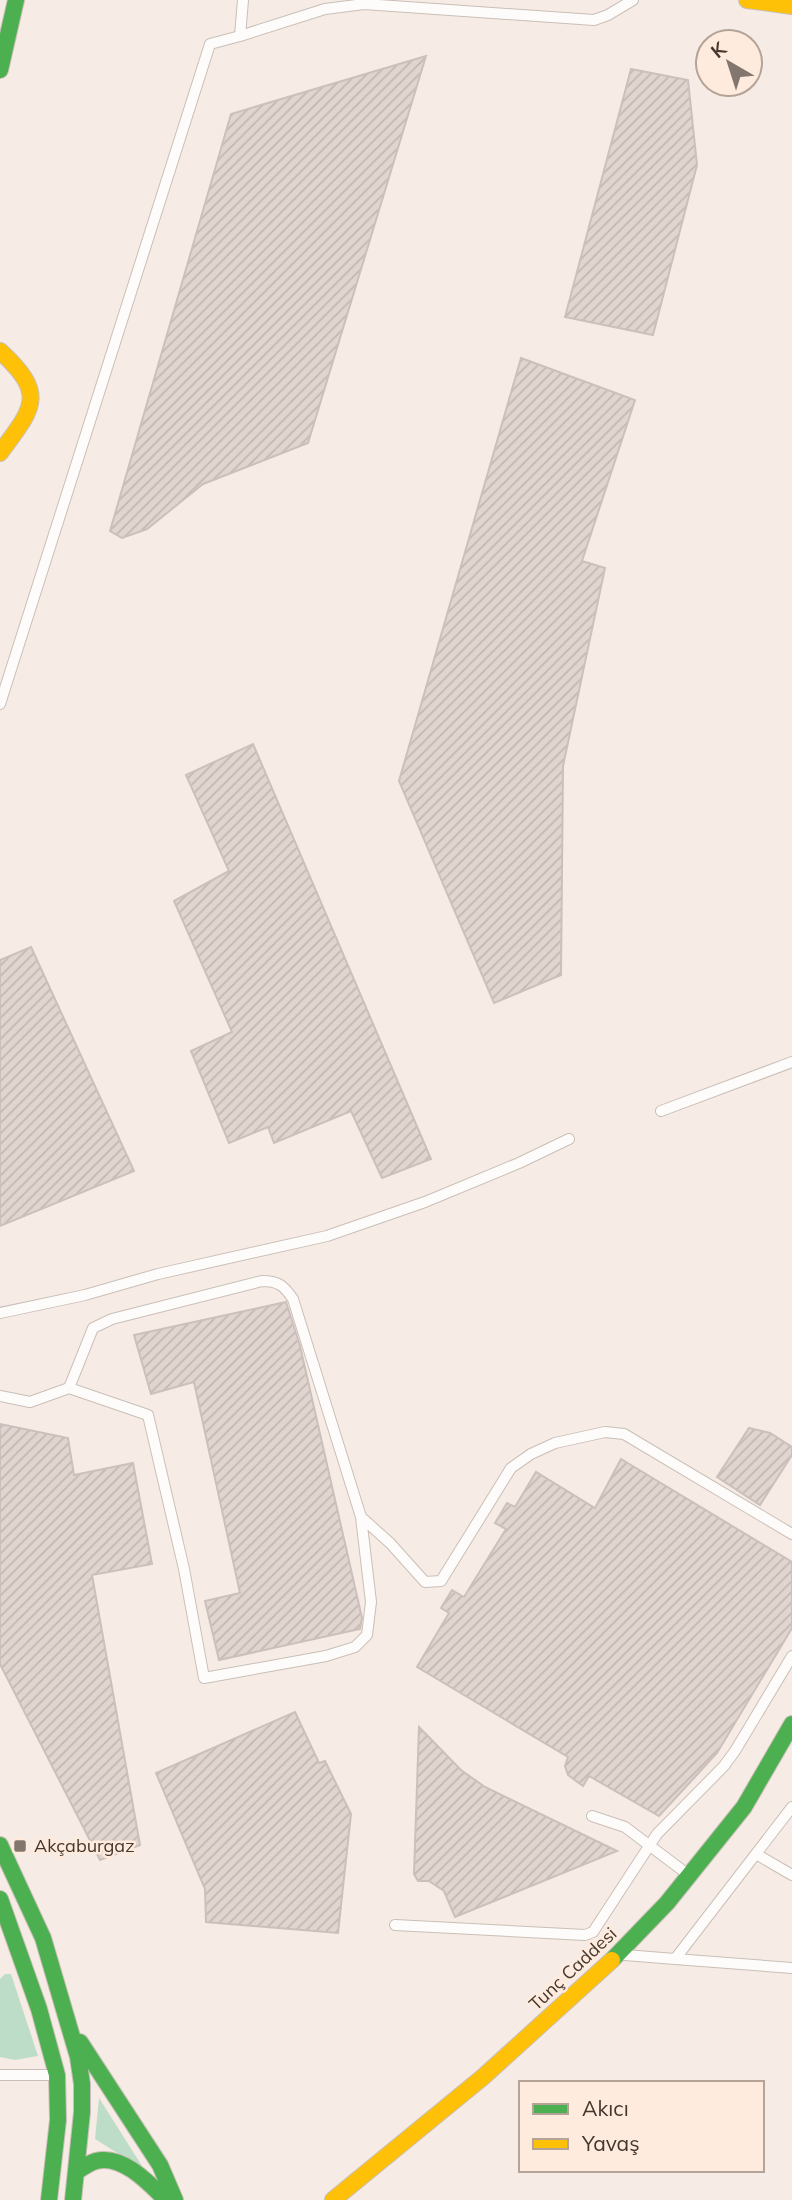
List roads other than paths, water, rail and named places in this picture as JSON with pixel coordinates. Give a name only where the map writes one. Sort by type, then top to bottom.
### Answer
[{"type":"main road","points":[[0,70],[16,0]]},
{"type":"main road","points":[[747,0],[792,6]]},
{"type":"main road","points":[[0,351],[11,360],[30,388],[31,409],[0,453]]},
{"type":"main road","name":"Tunç Caddesi","points":[[334,2200],[483,2077],[617,1955],[690,1876],[744,1807],[792,1724]]},
{"type":"main road","points":[[0,1845],[43,1938],[69,2024],[82,2084],[82,2112],[73,2200]]},
{"type":"main road","points":[[0,1899],[6,1931],[39,2009],[57,2075],[58,2120],[49,2200]]},
{"type":"main road","points":[[69,2024],[160,2165],[175,2200]]},
{"type":"main road","points":[[76,2172],[96,2161],[113,2160],[146,2179],[166,2200]]},
{"type":"lane","points":[[240,36],[243,0]]},
{"type":"lane","points":[[0,704],[210,44],[325,9],[363,4],[594,20],[633,0]]},
{"type":"lane","points":[[661,1111],[792,1062]]},
{"type":"lane","points":[[0,1313],[85,1296],[158,1274],[327,1236],[425,1202],[569,1139]]},
{"type":"lane","points":[[0,1396],[30,1402],[69,1388],[148,1415],[184,1569],[204,1678],[326,1656],[355,1647],[368,1635],[371,1602],[361,1517],[293,1299],[277,1281],[262,1281],[111,1319],[93,1328],[69,1388]]},
{"type":"lane","points":[[361,1517],[390,1543],[425,1582],[441,1581],[511,1468],[531,1454],[555,1443],[605,1432],[624,1434],[792,1534]]},
{"type":"lane","points":[[395,1925],[585,1935],[593,1932],[650,1844],[724,1766],[792,1656]]},
{"type":"lane","points":[[675,1959],[792,1807]]},
{"type":"lane","points":[[592,1816],[625,1827],[690,1876]]},
{"type":"lane","points":[[756,1854],[792,1875]]},
{"type":"lane","points":[[617,1955],[792,1968]]},
{"type":"lane","points":[[0,2074],[57,2075]]},
{"type":"place","name":"Akçaburgaz","points":[[20,1846]]}]
